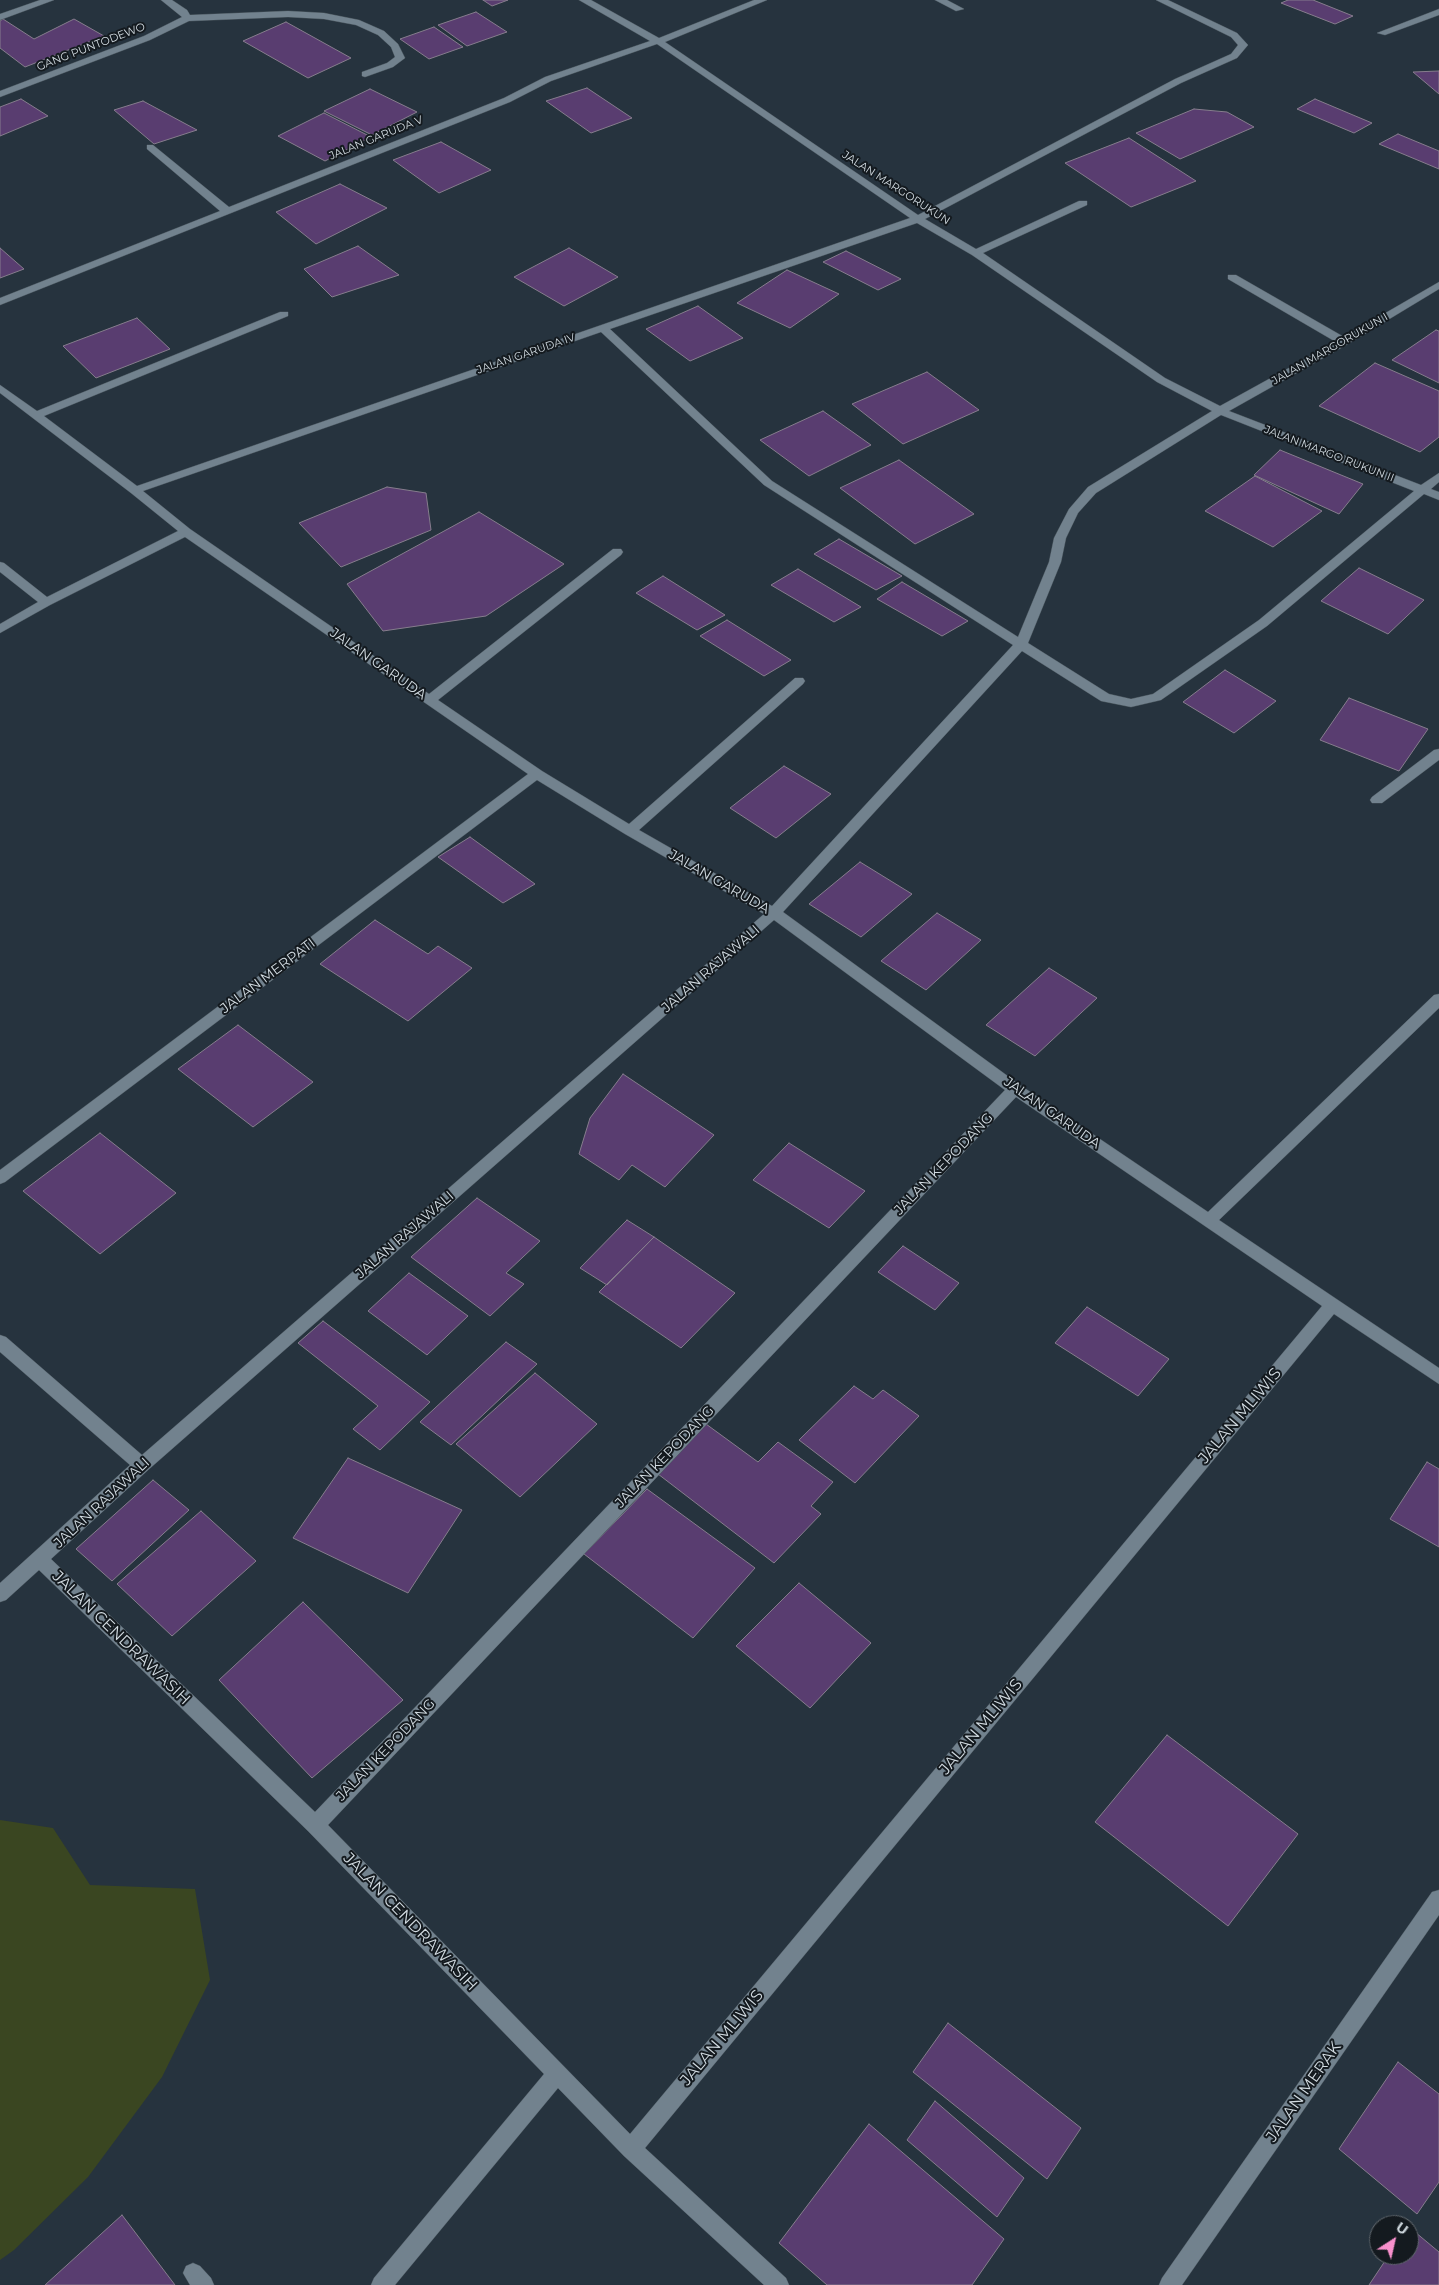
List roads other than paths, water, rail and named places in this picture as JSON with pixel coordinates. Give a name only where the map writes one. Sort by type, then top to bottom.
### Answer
[{"type":"street","points":[[0,17],[49,0]]},
{"type":"street","points":[[166,0],[184,12],[188,18],[288,14],[324,16],[360,23],[381,33],[396,46],[400,58],[390,65],[365,74]]},
{"type":"street","name":"JALAN MARGORUKUN","points":[[584,0],[658,42],[918,219],[976,253],[1161,380],[1220,411]]},
{"type":"street","name":"JALAN GARUDA V","points":[[0,302],[507,100],[548,79],[658,42],[762,0]]},
{"type":"street","points":[[940,0],[959,9]]},
{"type":"street","name":"JALAN GARUDA IV","points":[[135,490],[918,219],[1178,80],[1234,56],[1243,45],[1234,35],[1161,0]]},
{"type":"street","points":[[1382,33],[1439,12]]},
{"type":"street","name":"GANG PUNTODEWO","points":[[0,94],[148,38],[188,18]]},
{"type":"street","points":[[150,147],[228,211]]},
{"type":"street","points":[[976,253],[1083,203]]},
{"type":"street","points":[[1232,277],[1344,342]]},
{"type":"street","name":"JALAN MARGORUKUN I","points":[[1021,644],[1055,562],[1060,538],[1073,512],[1092,490],[1220,411],[1344,342],[1439,285]]},
{"type":"street","points":[[36,415],[284,314]]},
{"type":"street","points":[[602,327],[768,482],[1105,698],[1132,703],[1157,697],[1262,623],[1439,476]]},
{"type":"street","name":"JALAN GARUDA","points":[[0,388],[135,490],[186,532],[537,774],[630,831],[774,913],[1016,1089],[1332,1306],[1439,1377]]},
{"type":"street","name":"JALAN MARGO RUKUN II","points":[[1220,411],[1439,496]]},
{"type":"street","points":[[0,629],[46,602],[186,532]]},
{"type":"street","points":[[430,700],[617,552]]},
{"type":"street","points":[[0,566],[46,602]]},
{"type":"street","name":"JALAN RAJAWALI","points":[[0,1594],[40,1560],[142,1465],[774,913],[1021,644]]},
{"type":"street","points":[[630,831],[799,681]]},
{"type":"street","points":[[1377,800],[1439,753]]},
{"type":"street","name":"JALAN MERPATI","points":[[0,1178],[537,774]]},
{"type":"street","points":[[1208,1221],[1439,999]]},
{"type":"street","name":"JALAN KEPODANG","points":[[315,1825],[1016,1089]]},
{"type":"street","name":"JALAN MLIWIS","points":[[631,2148],[1332,1306]]},
{"type":"street","points":[[0,1342],[142,1465]]},
{"type":"street","name":"JALAN CENDRAWASIH","points":[[40,1560],[315,1825],[631,2148],[779,2285]]},
{"type":"street","name":"JALAN MERAK","points":[[1169,2285],[1439,1899]]},
{"type":"street","points":[[381,2285],[557,2073]]}]
